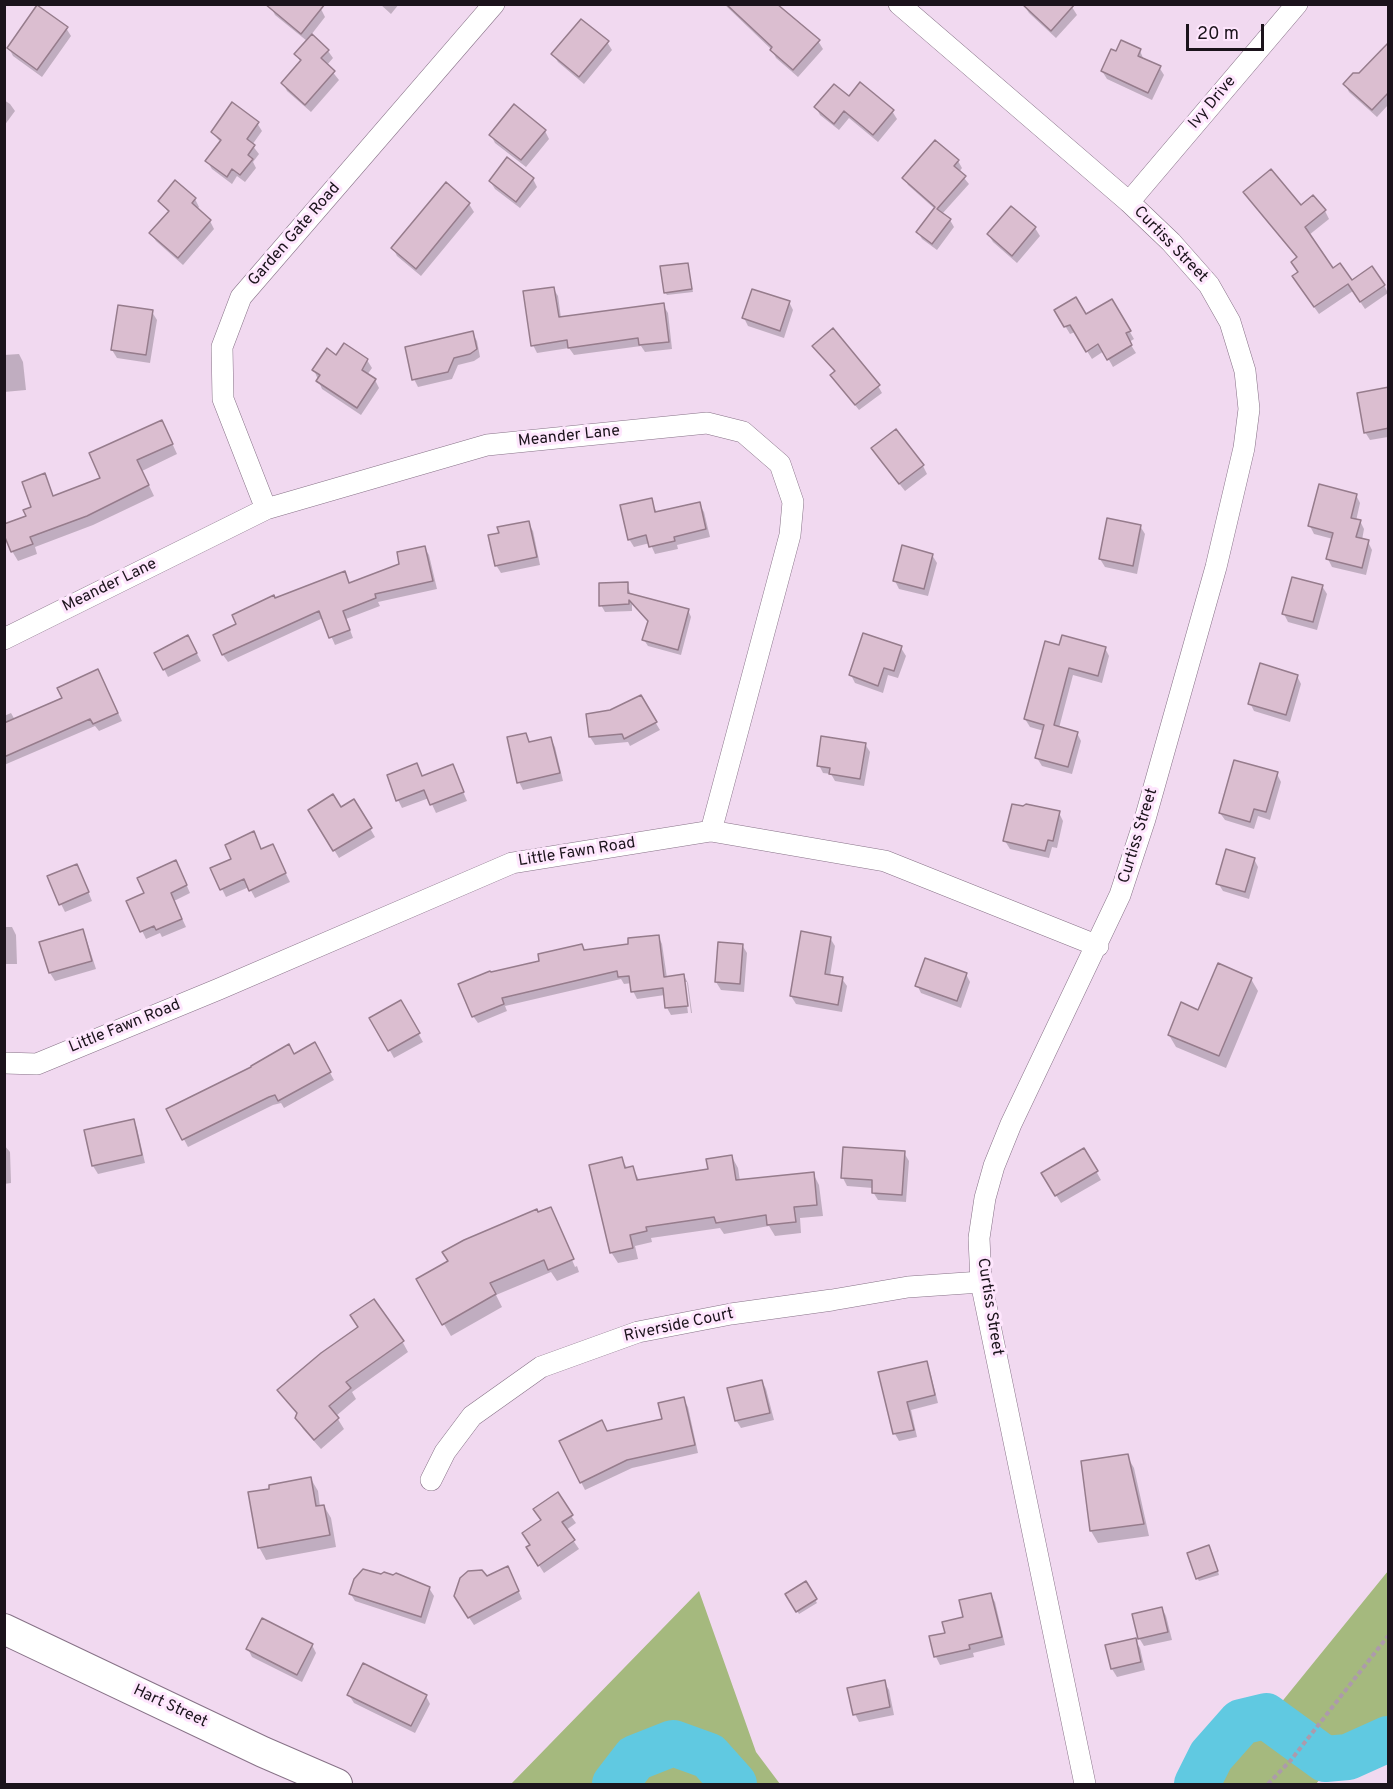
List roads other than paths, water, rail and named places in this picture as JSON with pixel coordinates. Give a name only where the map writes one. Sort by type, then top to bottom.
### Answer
[{"type":"street","name":"Garden Gate Road","points":[[266,509],[223,399],[222,347],[241,297],[494,4]]},
{"type":"street","name":"Curtiss Street","points":[[900,4],[1129,202],[1171,242],[1209,285],[1230,322],[1245,371],[1249,409],[1244,448],[1216,567],[1145,819],[1120,895],[1098,946],[1011,1124],[994,1166],[985,1198],[979,1238],[981,1282],[1085,1785]]},
{"type":"street","name":"Ivy Drive","points":[[1129,202],[1297,4]]},
{"type":"street","name":"Meander Lane","points":[[4,639],[266,509],[487,444],[707,423],[743,432],[780,465],[793,502],[790,535],[711,831]]},
{"type":"street","name":"Little Fawn Road","points":[[4,1063],[37,1064],[219,989],[512,863],[711,831],[885,861],[1098,946]]},
{"type":"street","name":"Riverside Court","points":[[430,1480],[445,1452],[472,1416],[541,1367],[638,1332],[731,1314],[908,1287],[981,1282]]},
{"type":"street","name":"Hart Street","points":[[4,1629],[337,1785]]},
{"type":"waterway","points":[[1197,1784],[1211,1756],[1241,1722],[1266,1716],[1325,1759],[1348,1757],[1388,1739]]},
{"type":"waterway","points":[[615,1784],[635,1758],[673,1743],[709,1756],[734,1784]]}]
